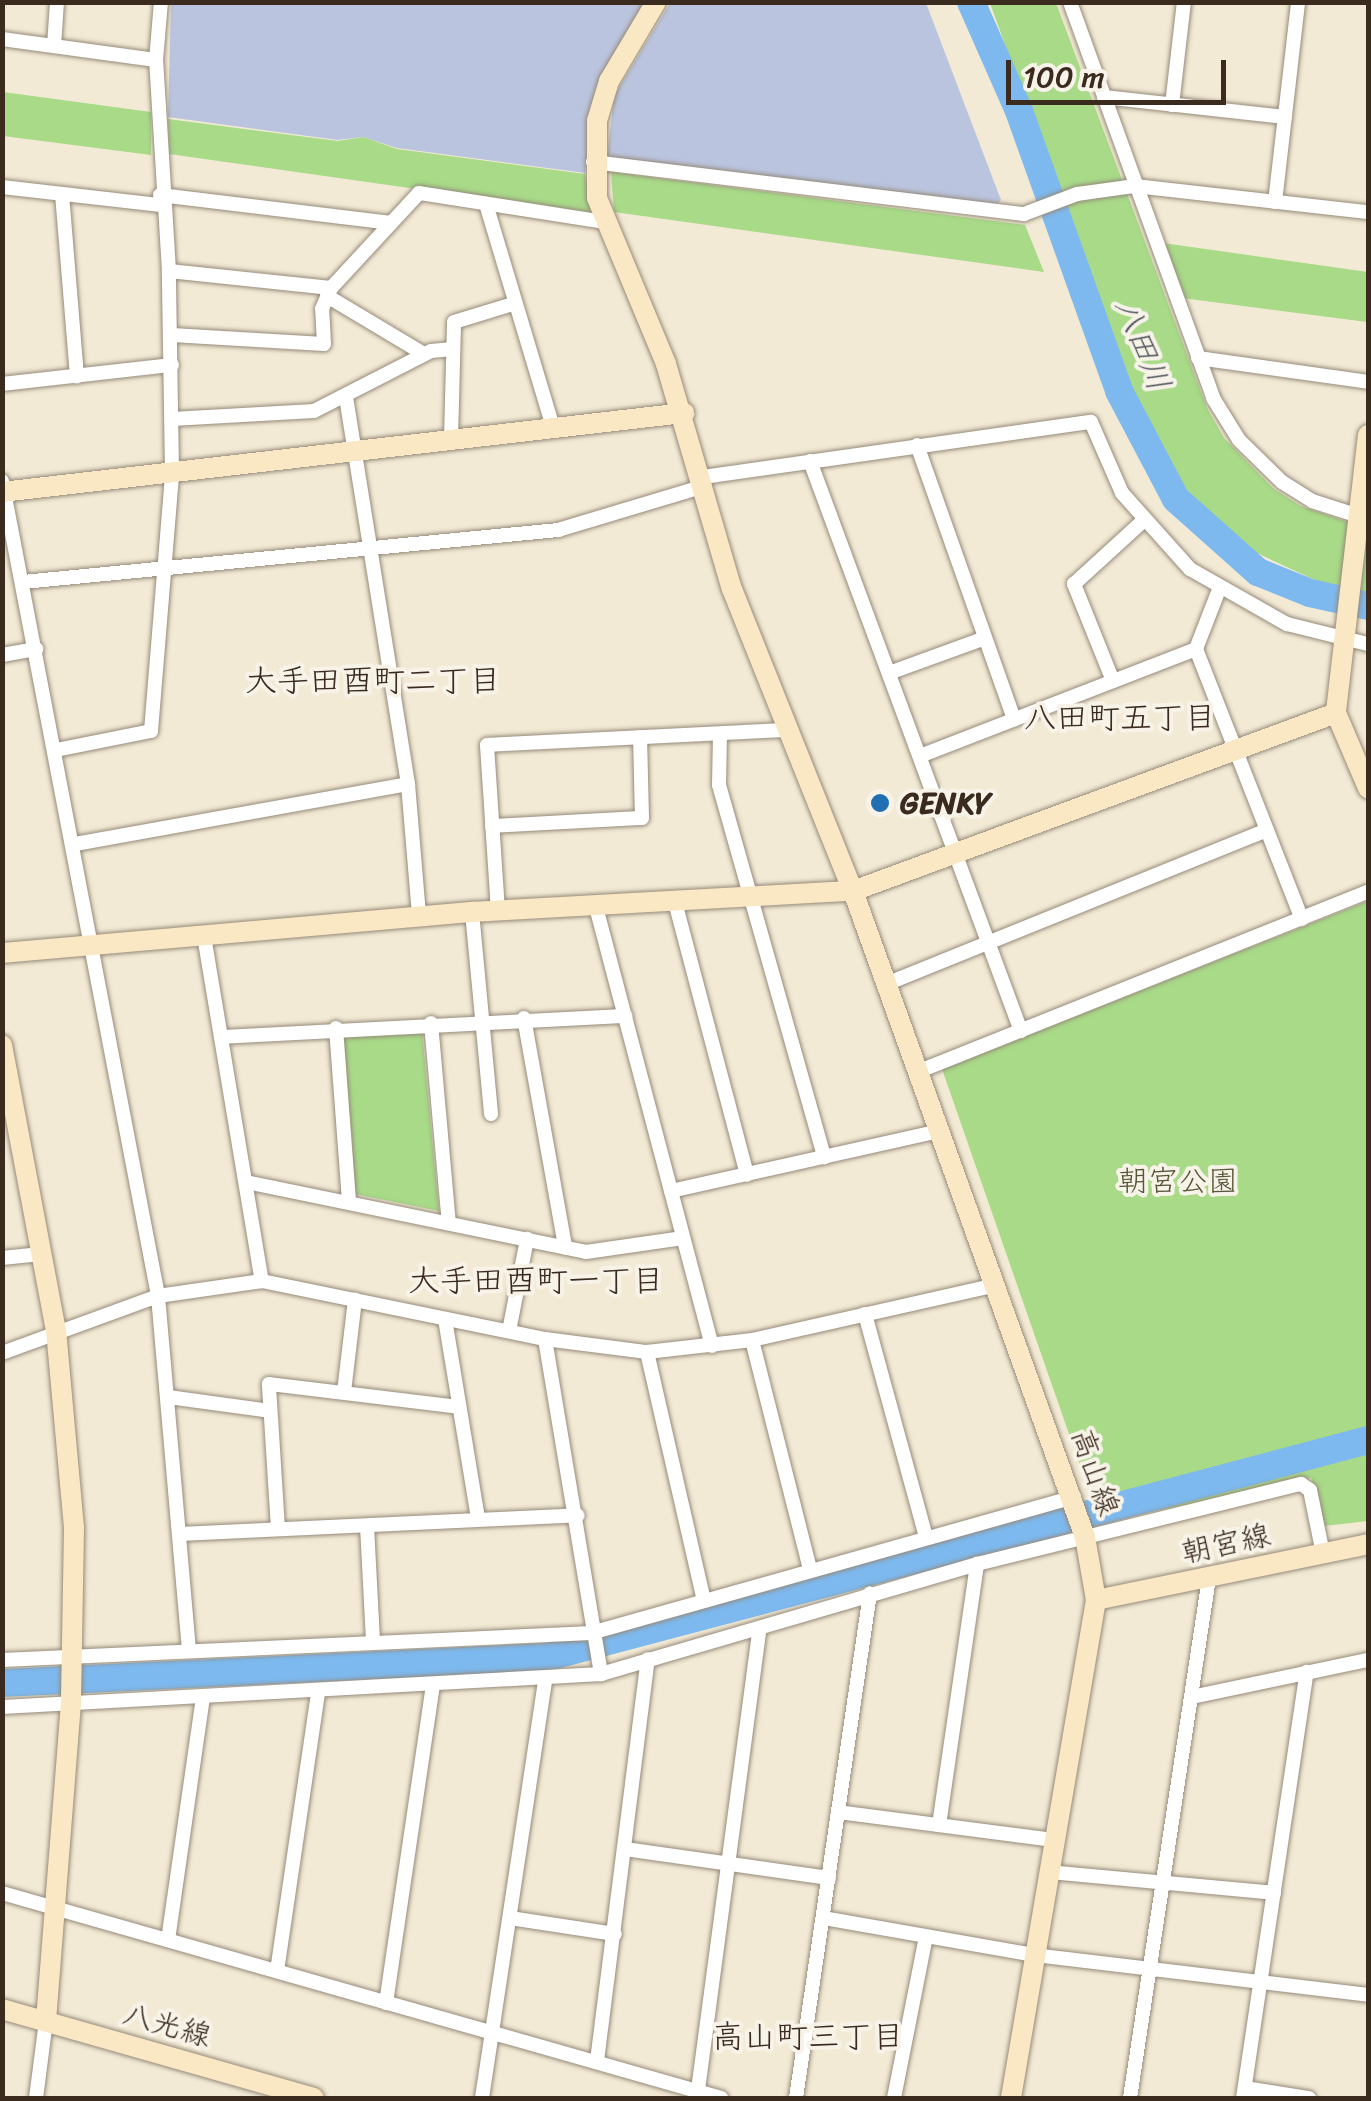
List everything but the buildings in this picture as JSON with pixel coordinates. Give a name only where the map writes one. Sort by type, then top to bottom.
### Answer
[{"type":"street","points":[[54,46],[57,2]]},
{"type":"street","points":[[56,750],[151,731],[172,472],[172,335],[161,200],[156,60],[161,2]]},
{"type":"street","points":[[656,2],[609,81],[594,162],[1024,214],[1077,194],[1135,186],[1368,212]]},
{"type":"street","points":[[1070,2],[1198,358],[1222,412],[1260,463],[1312,501],[1363,518]]},
{"type":"street","points":[[1172,104],[1184,2]]},
{"type":"street","points":[[1275,202],[1298,2]]},
{"type":"street","points":[[2,39],[156,60]]},
{"type":"street","points":[[1104,97],[1285,117]]},
{"type":"street","name":"高山線","points":[[594,162],[605,222],[684,413],[732,589],[853,891],[1080,1520],[1096,1600],[1010,2098]]},
{"type":"street","points":[[2,187],[391,223]]},
{"type":"street","points":[[62,194],[77,376]]},
{"type":"street","points":[[172,335],[324,344],[329,292],[419,194],[605,222]]},
{"type":"street","points":[[486,204],[553,428]]},
{"type":"street","points":[[169,271],[329,292],[424,354]]},
{"type":"street","points":[[451,439],[454,322],[513,304]]},
{"type":"street","points":[[172,419],[314,411],[424,354],[454,349]]},
{"type":"street","points":[[1198,358],[1368,382]]},
{"type":"street","points":[[2,384],[172,365]]},
{"type":"street","points":[[346,397],[408,784],[419,916]]},
{"type":"street","points":[[189,1650],[158,1296],[75,844],[3,488],[684,413]]},
{"type":"street","points":[[23,582],[558,530],[704,481],[810,461],[1091,422],[1107,465],[1143,521],[1190,569],[1287,624],[1368,644]]},
{"type":"street","points":[[1368,434],[1363,518],[1351,576],[1336,712],[1363,757],[1368,788]]},
{"type":"street","points":[[917,446],[1014,719]]},
{"type":"street","points":[[810,461],[1021,1031]]},
{"type":"street","points":[[1113,681],[1074,584],[1143,521]]},
{"type":"street","points":[[1220,588],[1196,649],[1302,919]]},
{"type":"street","points":[[889,673],[984,638]]},
{"type":"street","points":[[2,655],[36,649]]},
{"type":"street","points":[[920,756],[1196,649]]},
{"type":"street","points":[[2,953],[472,912],[853,891],[1336,712]]},
{"type":"street","points":[[498,911],[487,745],[787,730]]},
{"type":"street","points":[[720,734],[720,786],[824,1157]]},
{"type":"street","points":[[492,826],[642,818],[640,737]]},
{"type":"street","points":[[75,844],[408,784]]},
{"type":"street","points":[[886,984],[1266,830]]},
{"type":"street","points":[[917,1072],[1368,892]]},
{"type":"street","points":[[675,902],[747,1174]]},
{"type":"street","points":[[596,907],[712,1346]]},
{"type":"street","points":[[472,912],[491,1114]]},
{"type":"street","points":[[204,936],[262,1281]]},
{"type":"street","points":[[221,1036],[482,1020],[624,1016]]},
{"type":"street","points":[[524,1018],[566,1247]]},
{"type":"street","points":[[431,1023],[449,1223]]},
{"type":"street","points":[[336,1028],[349,1202]]},
{"type":"street","points":[[2,1045],[56,1330],[74,1528],[71,1700],[46,2021],[36,2098]]},
{"type":"street","points":[[670,1192],[940,1131]]},
{"type":"street","points":[[246,1182],[586,1252],[683,1238]]},
{"type":"street","points":[[508,1331],[527,1239]]},
{"type":"street","points":[[2,1258],[40,1254]]},
{"type":"street","points":[[2,1354],[56,1330],[158,1296],[262,1281],[545,1340],[647,1352],[752,1340],[996,1285]]},
{"type":"street","points":[[344,1392],[355,1300]]},
{"type":"street","points":[[866,1314],[926,1537]]},
{"type":"street","points":[[444,1318],[478,1518]]},
{"type":"street","points":[[545,1340],[578,1515],[591,1633],[601,1674]]},
{"type":"street","points":[[752,1340],[810,1569]]},
{"type":"street","points":[[647,1352],[704,1601]]},
{"type":"street","points":[[278,1529],[269,1384],[458,1407]]},
{"type":"street","points":[[168,1397],[270,1412]]},
{"type":"street","points":[[2,1660],[72,1660],[189,1650],[591,1633],[926,1537],[1080,1520],[1301,1484],[1310,1490],[1323,1554]]},
{"type":"street","points":[[181,1534],[578,1515]]},
{"type":"street","points":[[2,1707],[71,1700],[318,1692],[601,1674],[759,1631],[977,1564],[1080,1520]]},
{"type":"street","points":[[367,1526],[373,1641]]},
{"type":"street","name":"朝宮線","points":[[1096,1600],[1368,1544]]},
{"type":"street","points":[[940,1825],[977,1564]]},
{"type":"street","points":[[1130,2098],[1209,1578]]},
{"type":"street","points":[[796,2098],[870,1594]]},
{"type":"street","points":[[698,2090],[759,1631]]},
{"type":"street","points":[[597,2061],[648,1659]]},
{"type":"street","points":[[1192,1697],[1368,1660]]},
{"type":"street","points":[[1307,1672],[1244,2093],[1310,2098]]},
{"type":"street","points":[[482,2098],[544,1680]]},
{"type":"street","points":[[386,2002],[433,1686]]},
{"type":"street","points":[[277,1972],[318,1692]]},
{"type":"street","points":[[168,1940],[203,1697]]},
{"type":"street","points":[[838,1812],[1054,1840]]},
{"type":"street","points":[[626,1850],[829,1878]]},
{"type":"street","points":[[1049,1872],[1274,1893]]},
{"type":"street","points":[[2,1893],[721,2098]]},
{"type":"street","points":[[510,1918],[615,1934]]},
{"type":"street","points":[[824,1918],[1034,1956],[1368,1994]]},
{"type":"street","points":[[894,2098],[926,1937]]},
{"type":"street","name":"八光線","points":[[2,2009],[314,2098]]},
{"type":"shaded area","points":[[171,3],[646,3],[599,80],[585,173],[397,148],[363,137],[338,140],[168,117]]},
{"type":"shaded area","points":[[670,3],[926,3],[1001,200],[995,207],[607,158],[614,96]]},
{"type":"green space","points":[[990,3],[1056,3],[1207,408],[1224,438],[1274,489],[1301,506],[1368,529],[1368,596],[1315,580],[1246,548],[1177,480],[1132,397]]},
{"type":"green space","points":[[3,92],[151,112],[151,155],[3,136]]},
{"type":"green space","points":[[168,119],[338,141],[363,137],[397,149],[585,174],[591,208],[587,213],[169,154]]},
{"type":"green space","points":[[611,172],[1025,225],[1044,272],[614,212]]},
{"type":"green space","points":[[1163,243],[1368,272],[1367,322],[1182,298]]},
{"type":"green space","name":"朝宮公園","points":[[1368,901],[1368,1521],[1324,1526],[1311,1478],[1100,1523],[942,1069]]},
{"type":"green space","points":[[422,1031],[439,1211],[355,1194],[343,1034]]},
{"type":"waterway","name":"八田川","points":[[971,2],[1019,111],[1119,391],[1176,499],[1258,572],[1310,593],[1368,606]]},
{"type":"waterway","points":[[2,1683],[548,1657],[1368,1440]]},
{"type":"place","name":"GENKY","points":[[880,803]]},
{"type":"district","name":"大手田酉町二丁目","points":[[373,681]]},
{"type":"district","name":"八田町五丁目","points":[[1120,718]]},
{"type":"district","name":"大手田酉町一丁目","points":[[536,1281]]},
{"type":"district","name":"高山町三丁目","points":[[808,2037]]}]
